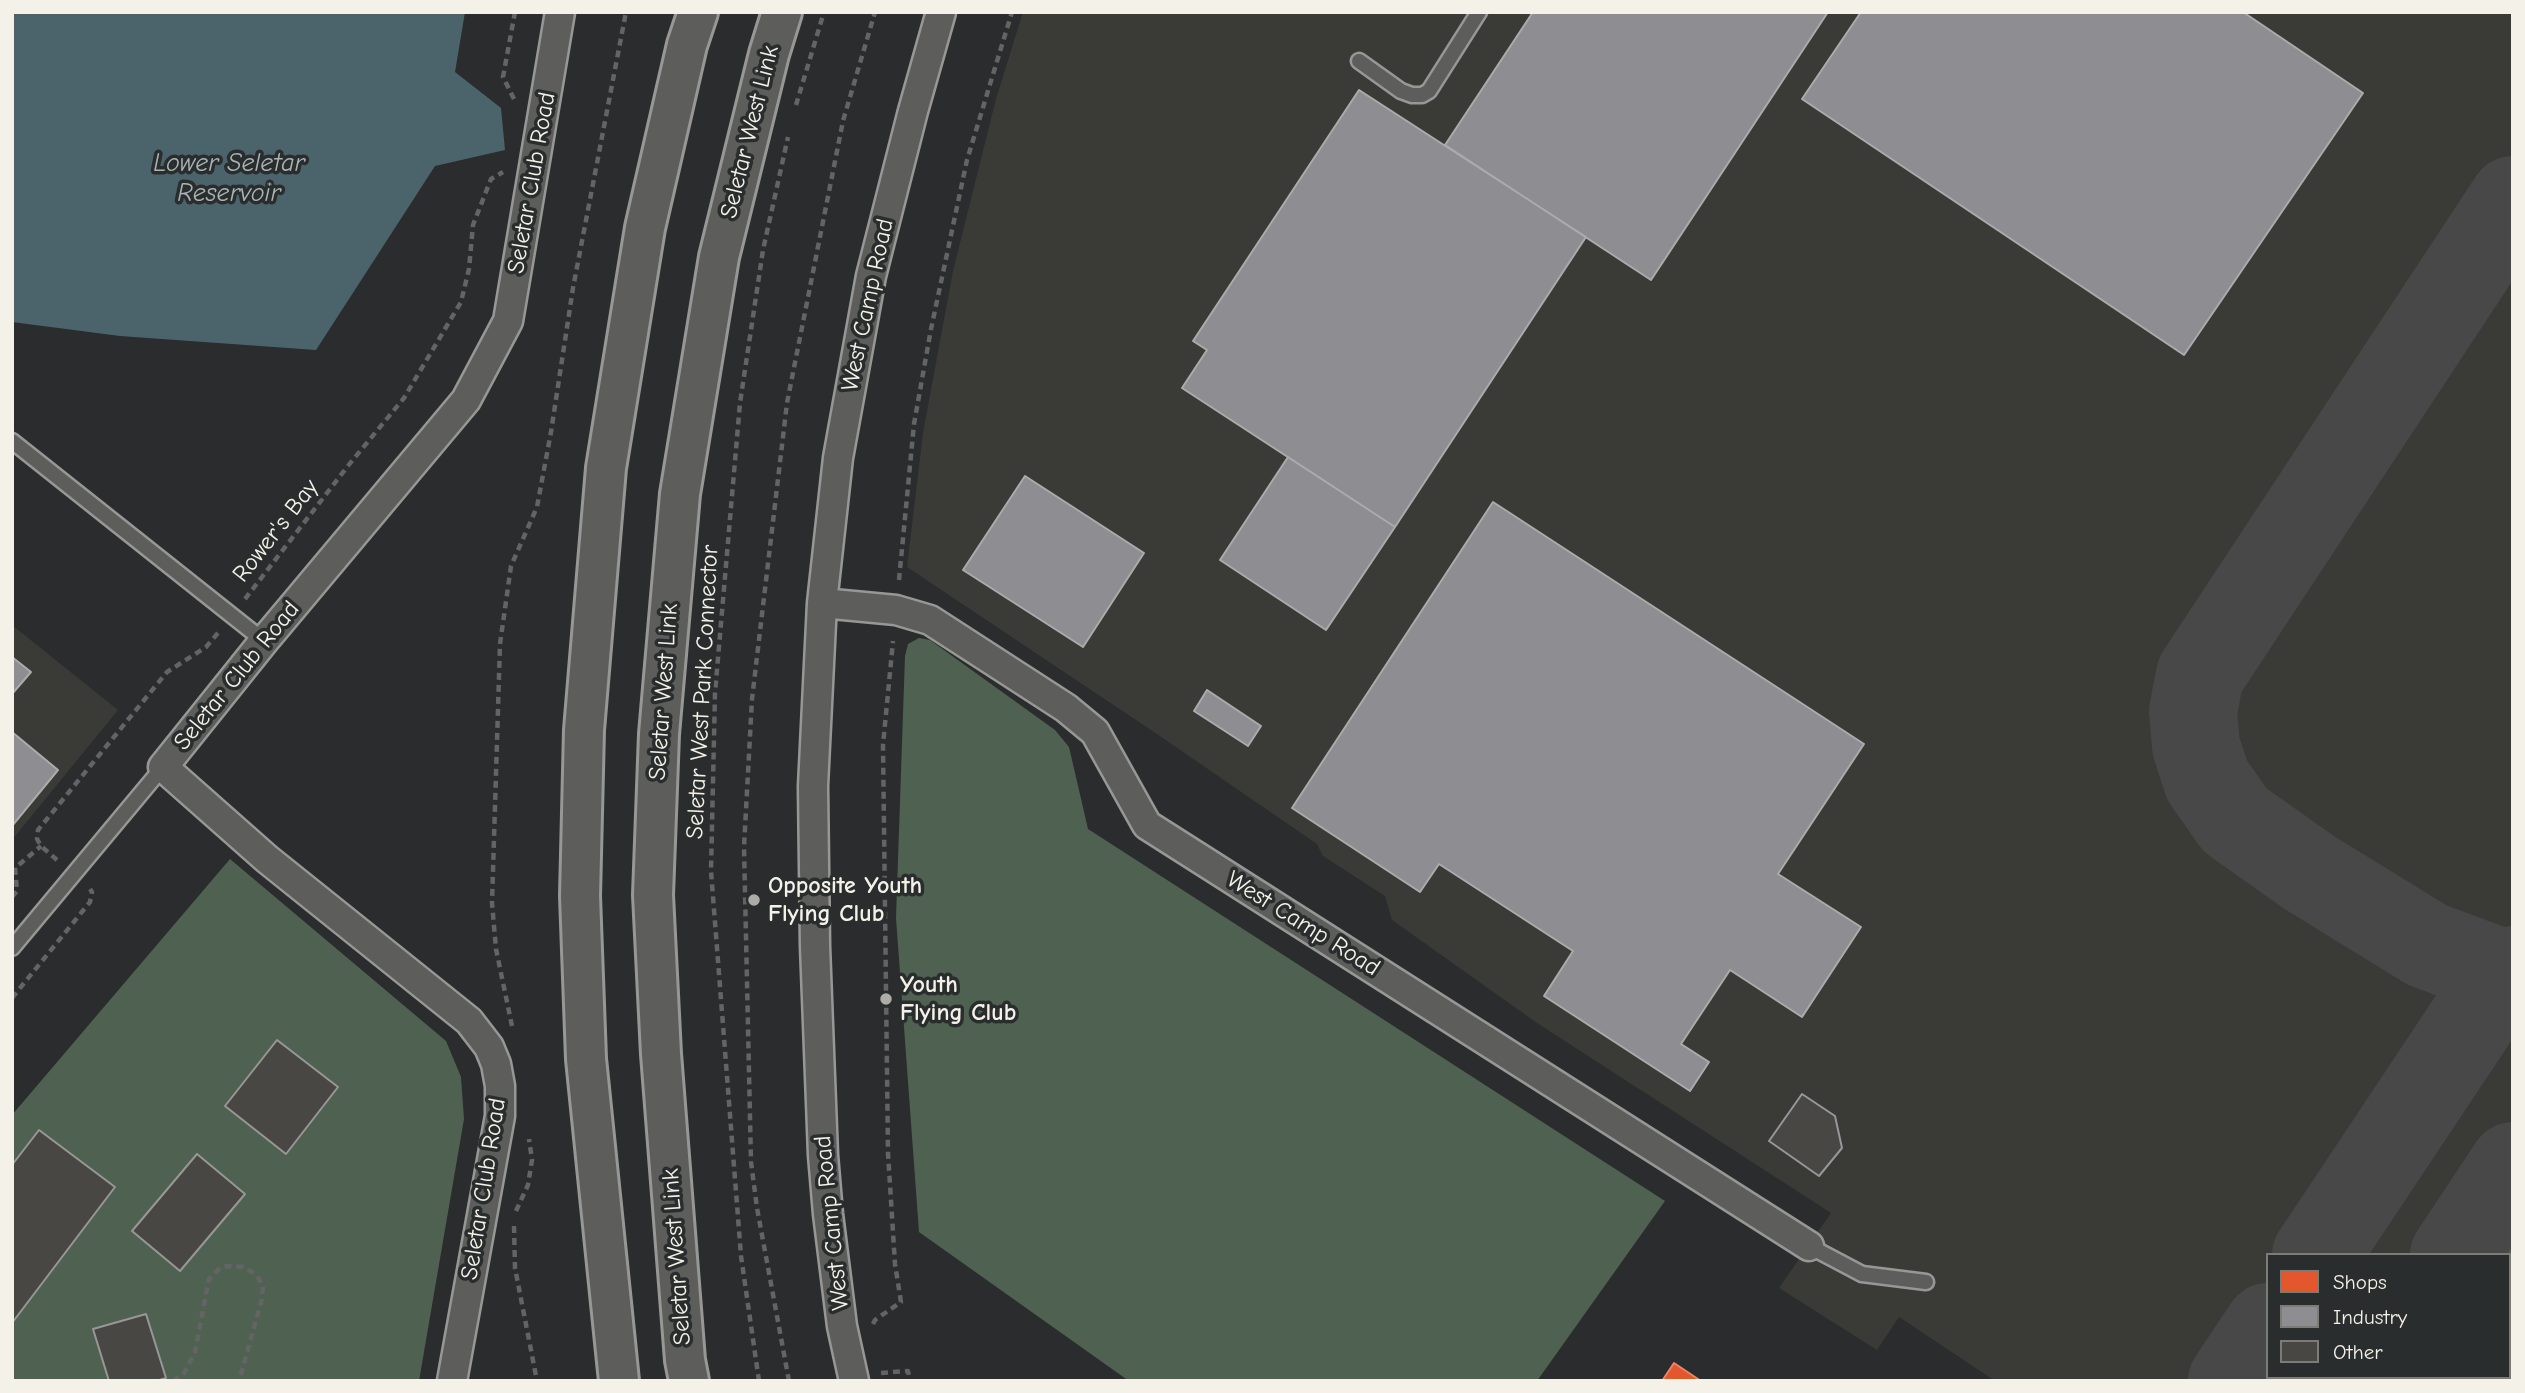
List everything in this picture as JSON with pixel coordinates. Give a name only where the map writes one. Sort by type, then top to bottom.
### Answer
[{"type":"main road","points":[[619,1381],[586,1059],[580,896],[584,730],[610,441],[645,228],[687,45],[698,12]]},
{"type":"main road","name":"Seletar West Link","points":[[689,1381],[685,1360],[661,1054],[653,895],[659,734],[680,494],[719,257],[769,54],[782,12]]},
{"type":"street","name":"Seletar Club Road","points":[[452,1381],[500,1116],[500,1086],[496,1064],[489,1047],[469,1021],[267,859],[163,767],[264,641],[466,400],[508,321],[560,12]]},
{"type":"street","name":"West Camp Road","points":[[854,1381],[842,1325],[823,1155],[815,946],[813,786],[822,603],[838,458],[871,276],[941,12]]},
{"type":"street","name":"West Camp Road","points":[[822,603],[896,610],[930,620],[1066,708],[1095,732],[1147,825],[1810,1246]]},
{"type":"lane","points":[[1359,61],[1401,91],[1422,94],[1429,91],[1479,12]]},
{"type":"lane","points":[[12,441],[264,641]]},
{"type":"lane","points":[[12,948],[163,767]]},
{"type":"lane","points":[[1810,1246],[1862,1274],[1926,1282]]},
{"type":"path","points":[[515,12],[503,77],[517,105]]},
{"type":"path","points":[[513,1027],[496,949],[492,903],[500,644],[511,566],[537,507],[573,288],[626,12]]},
{"type":"path","points":[[794,111],[824,12]]},
{"type":"path","points":[[789,1381],[751,1162],[744,847],[751,713],[787,403],[843,121],[875,12]]},
{"type":"path","points":[[872,1328],[874,1320],[901,1302],[895,1264],[888,1153],[883,745],[914,424],[967,160],[1012,12]]},
{"type":"path","name":"Seletar West Park Connector","points":[[759,1381],[741,1256],[711,843],[715,693],[740,402],[763,250],[789,136]]},
{"type":"path","name":"Rower's Bay","points":[[41,846],[37,839],[38,830],[153,687],[167,672],[206,647],[404,398],[461,302],[469,269],[473,225],[491,179],[511,167]]},
{"type":"path","points":[[12,897],[17,891],[15,868],[41,846],[92,892],[90,902],[12,998]]},
{"type":"path","points":[[529,1134],[532,1160],[528,1185],[516,1209],[513,1229],[515,1268],[537,1381]]},
{"type":"path","points":[[173,1381],[184,1373],[195,1352],[209,1279],[220,1268],[227,1266],[243,1268],[256,1274],[263,1286],[262,1300],[239,1381]]},
{"type":"path","points":[[879,1362],[881,1373],[908,1371],[910,1381]]},
{"type":"shaded area","points":[[1023,12],[2513,12],[2513,1381],[1995,1381],[1899,1317],[1877,1350],[1779,1288],[1831,1213],[1537,1023],[1392,920],[1385,896],[1323,856],[1317,844],[907,567],[923,433],[953,271],[996,99]]},
{"type":"shaded area","points":[[12,625],[118,710],[12,840]]},
{"type":"green space","points":[[919,638],[930,640],[1055,730],[1069,747],[1088,829],[1665,1201],[1537,1381],[1129,1381],[919,1232],[896,918],[905,656],[908,644]]},
{"type":"green space","points":[[230,859],[446,1041],[461,1077],[464,1119],[419,1381],[12,1381],[12,1115]]},
{"type":"green space","points":[[2513,1211],[2513,1381],[2402,1381],[2511,1379],[2511,1253],[2485,1253]]},
{"type":"water","name":"Lower Seletar Reservoir","points":[[12,12],[465,12],[455,72],[501,108],[505,150],[435,166],[316,350],[120,336],[12,322]]},
{"type":"building: Shops","points":[[1674,1363],[1701,1381],[1662,1381]]},
{"type":"building: Industry","points":[[1533,12],[1828,12],[1651,280],[1445,145]]},
{"type":"building: Industry","points":[[1861,12],[2243,12],[2363,93],[2184,355],[1802,99]]},
{"type":"building: Industry","points":[[1359,90],[1586,237],[1395,527],[1182,388],[1207,350],[1193,341]]},
{"type":"building: Industry","points":[[1288,457],[1395,527],[1326,630],[1220,560]]},
{"type":"building: Industry","points":[[1025,476],[1144,553],[1083,647],[963,570]]},
{"type":"building: Industry","points":[[1493,502],[1864,744],[1778,874],[1861,927],[1802,1017],[1730,970],[1681,1044],[1709,1062],[1690,1091],[1544,996],[1573,951],[1439,864],[1420,892],[1292,808]]},
{"type":"building: Industry","points":[[12,657],[31,672],[12,694]]},
{"type":"building: Industry","points":[[1207,690],[1261,726],[1248,746],[1194,711]]},
{"type":"building: Industry","points":[[12,732],[58,770],[12,826]]},
{"type":"building: Other","points":[[277,1040],[338,1087],[286,1154],[225,1106]]},
{"type":"building: Other","points":[[1802,1094],[1835,1116],[1842,1148],[1819,1176],[1769,1141]]},
{"type":"building: Other","points":[[39,1130],[115,1187],[12,1323],[12,1165]]},
{"type":"building: Other","points":[[197,1154],[245,1194],[180,1271],[132,1231]]},
{"type":"building: Other","points":[[146,1314],[166,1378],[156,1381],[109,1381],[93,1329]]},
{"type":"taxiway","points":[[2513,200],[2200,675],[2193,711],[2196,746],[2207,780],[2235,820],[2310,873],[2427,945],[2513,977]]},
{"type":"taxiway","points":[[2317,1253],[2485,1001],[2513,970]]},
{"type":"taxiway","points":[[2455,1253],[2513,1166]]},
{"type":"taxiway","points":[[2232,1381],[2266,1330]]},
{"type":"place","name":"Opposite Youth Flying Club","points":[[754,900]]},
{"type":"place","name":"Youth Flying Club","points":[[886,999]]}]
